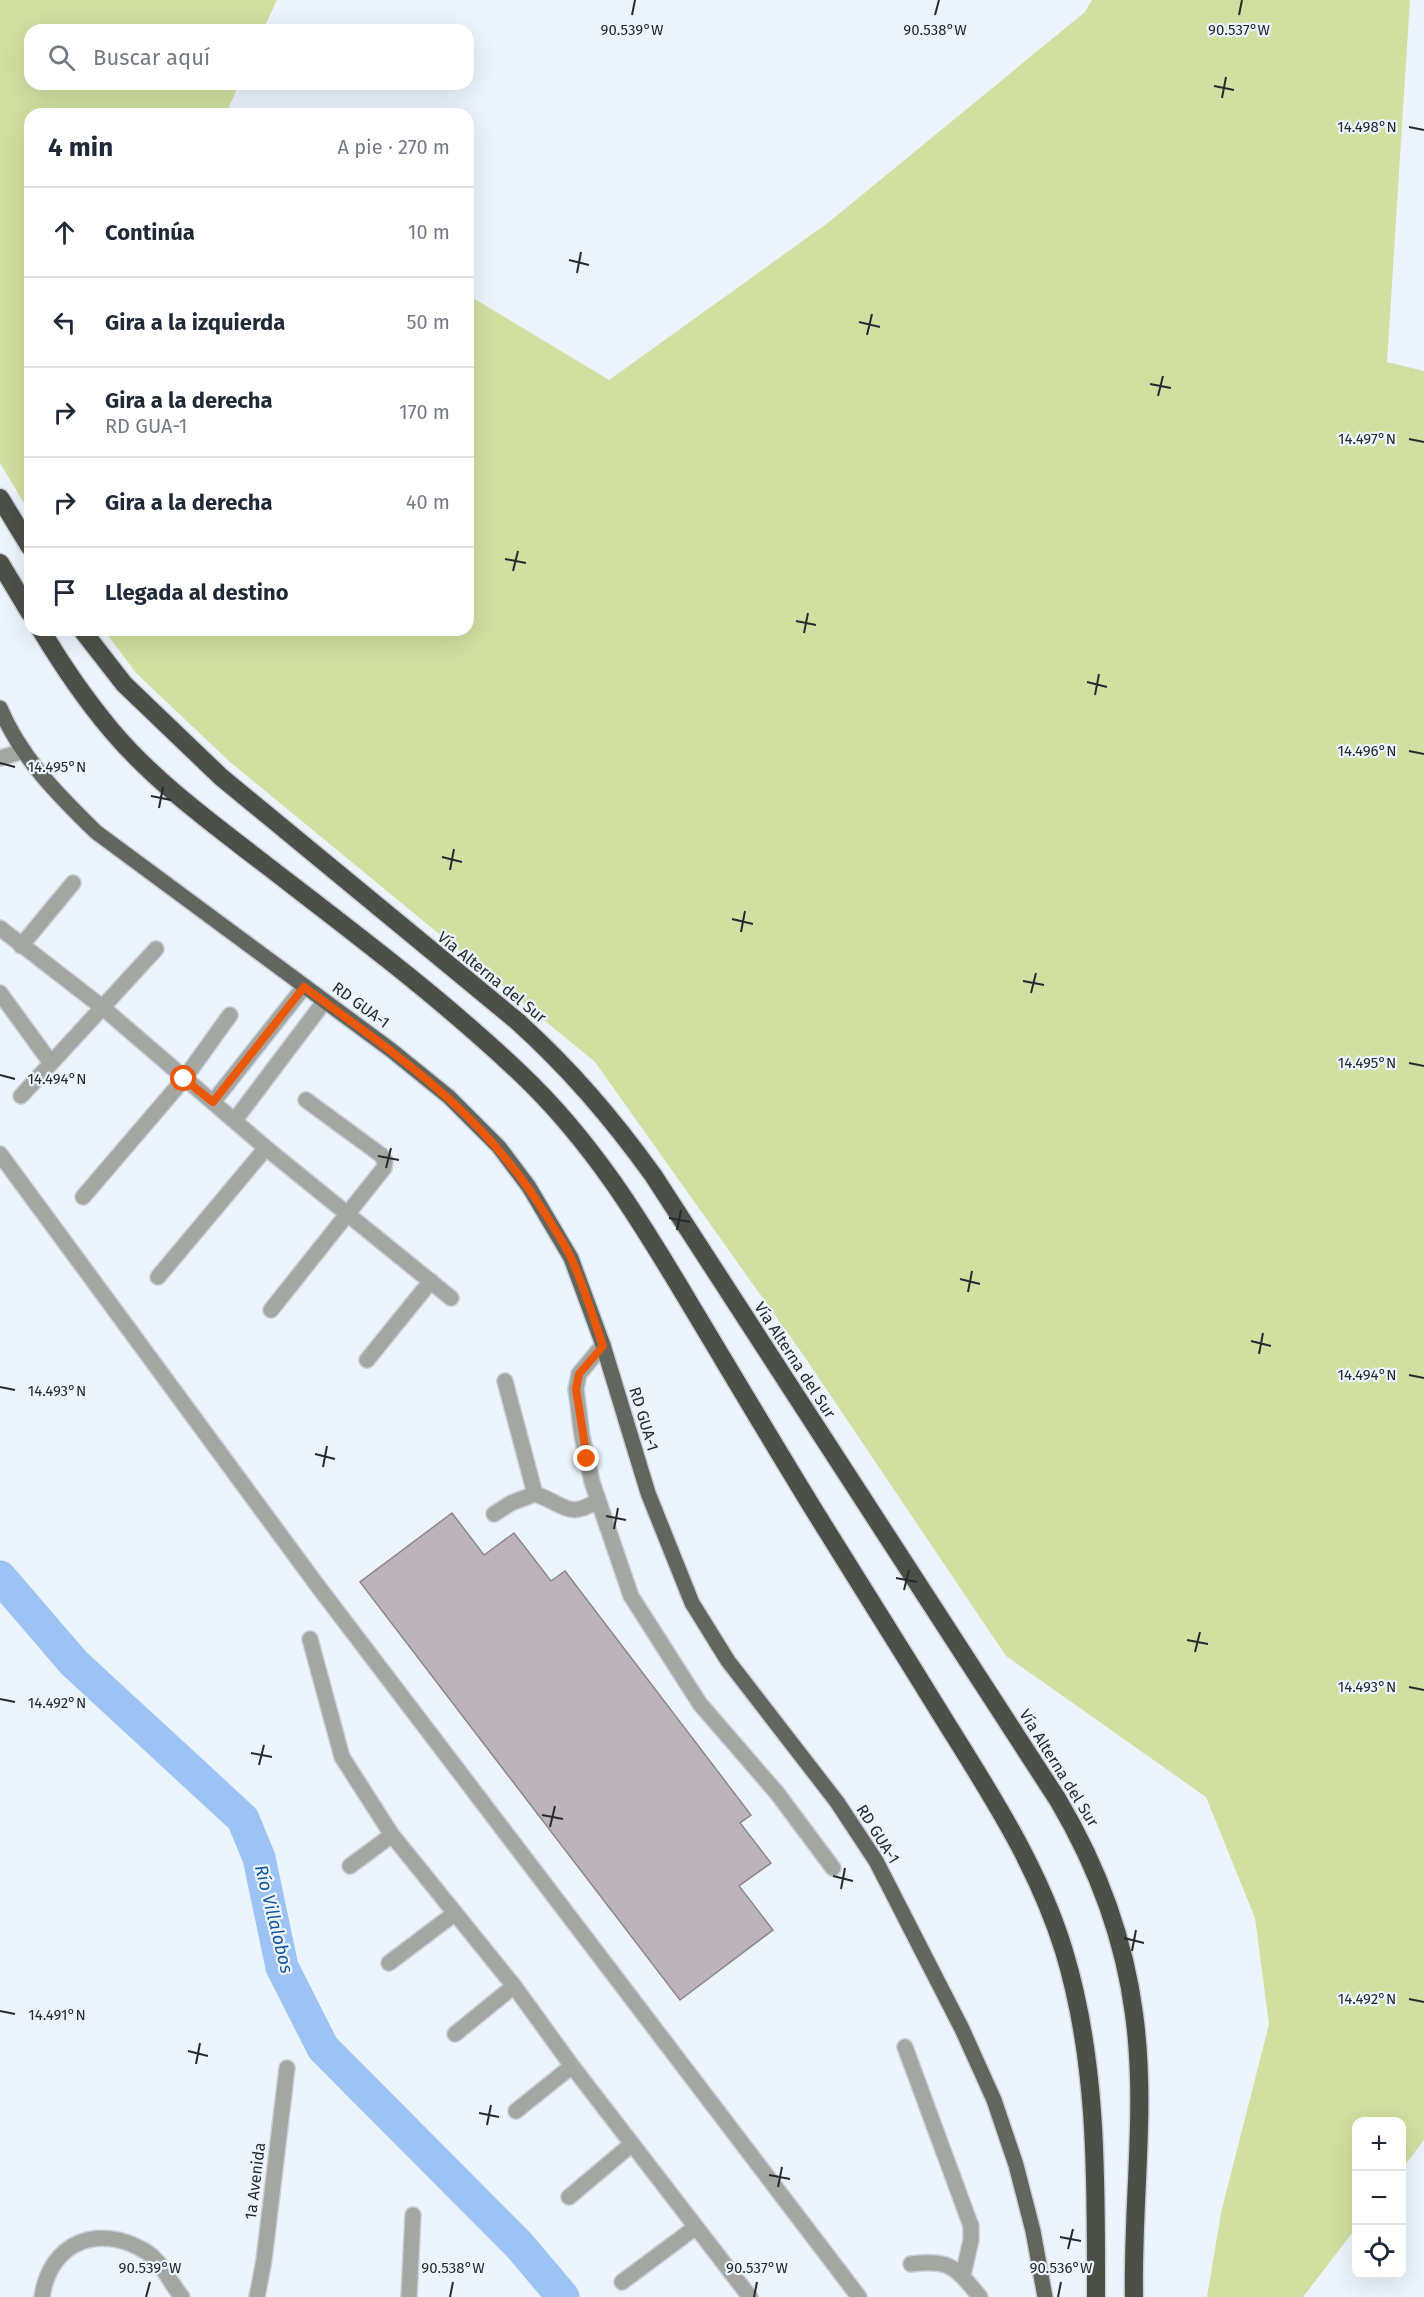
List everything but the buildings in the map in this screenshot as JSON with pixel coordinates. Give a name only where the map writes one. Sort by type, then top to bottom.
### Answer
[{"type":"highway","points":[[0,498],[24,537]]},
{"type":"highway","points":[[3,569],[24,603]]},
{"type":"highway","points":[[45,636],[62,664],[112,732],[152,772],[230,837],[422,987],[523,1076],[576,1133],[625,1196],[809,1501],[994,1799],[1042,1888],[1064,1949],[1081,2012],[1089,2075],[1096,2200],[1096,2297]]},
{"type":"highway","name":"Vía Alterna del Sur","points":[[87,636],[124,684],[213,770],[517,1021],[595,1098],[652,1175],[1058,1800],[1077,1832],[1104,1893],[1121,1948],[1134,2016],[1138,2097],[1134,2297]]},
{"type":"main road","name":"RD GUA-1","points":[[0,708],[24,751],[54,791],[96,832],[392,1050],[449,1097],[499,1147],[529,1187],[572,1258],[603,1346],[648,1493],[692,1603],[728,1662],[837,1802],[876,1861],[962,2029],[994,2100],[1016,2165],[1045,2297]]},
{"type":"street","points":[[0,758],[24,751]]},
{"type":"street","points":[[21,946],[73,883]]},
{"type":"street","points":[[0,928],[102,1008],[266,1148],[451,1298]]},
{"type":"street","points":[[21,1096],[156,949]]},
{"type":"street","points":[[213,1102],[304,987]]},
{"type":"street","points":[[0,993],[51,1063]]},
{"type":"street","points":[[235,1120],[324,1002]]},
{"type":"street","points":[[83,1197],[184,1079],[230,1015]]},
{"type":"street","points":[[270,1310],[384,1168],[385,1161],[306,1100]]},
{"type":"street","points":[[158,1278],[266,1148]]},
{"type":"street","points":[[0,1154],[317,1585],[859,2297]]},
{"type":"street","points":[[367,1360],[431,1281]]},
{"type":"street","points":[[603,1346],[579,1374],[576,1389],[582,1436],[597,1501],[631,1596],[700,1704],[777,1793],[833,1868]]},
{"type":"street","points":[[505,1381],[535,1494]]},
{"type":"street","points":[[495,1514],[511,1503],[535,1494],[565,1509],[585,1509],[597,1501]]},
{"type":"street","points":[[310,1639],[342,1757],[392,1835],[514,1986],[572,2066],[750,2297]]},
{"type":"street","points":[[350,1866],[392,1835]]},
{"type":"street","points":[[389,1963],[454,1914]]},
{"type":"street","points":[[454,2034],[514,1986]]},
{"type":"street","points":[[905,2047],[923,2088],[971,2226],[963,2275]]},
{"type":"street","points":[[516,2111],[572,2066]]},
{"type":"street","name":"1a Avenida","points":[[256,2297],[264,2260],[287,2068]]},
{"type":"street","points":[[569,2197],[632,2144]]},
{"type":"street","points":[[409,2297],[413,2215]]},
{"type":"street","points":[[622,2282],[696,2227]]},
{"type":"street","points":[[42,2297],[52,2267],[62,2253],[81,2241],[96,2239],[128,2243],[146,2252],[166,2271],[183,2297]]},
{"type":"street","points":[[911,2264],[934,2261],[948,2264],[963,2275],[980,2297]]},
{"type":"green space","points":[[0,0],[277,0],[266,24],[24,24],[24,90],[236,90],[229,108],[24,108],[24,503],[0,463]]},
{"type":"green space","points":[[1092,0],[1410,0],[1387,362],[1424,371],[1424,2140],[1406,2164],[1406,2117],[1352,2117],[1352,2233],[1303,2297],[1207,2297],[1221,2213],[1269,2024],[1255,1918],[1206,1797],[1006,1656],[806,1359],[595,1062],[230,762],[136,673],[108,636],[474,636],[474,299],[609,380],[829,222],[1085,12]]},
{"type":"waterway","name":"Río Villalobos","points":[[0,1577],[74,1663],[243,1819],[259,1858],[282,1967],[323,2048],[519,2245],[563,2297]]},
{"type":"route","points":[[184,1079],[213,1102],[304,987],[392,1050],[449,1097],[499,1147],[529,1187],[572,1258],[603,1346],[579,1374],[576,1389],[587,1459]]}]
